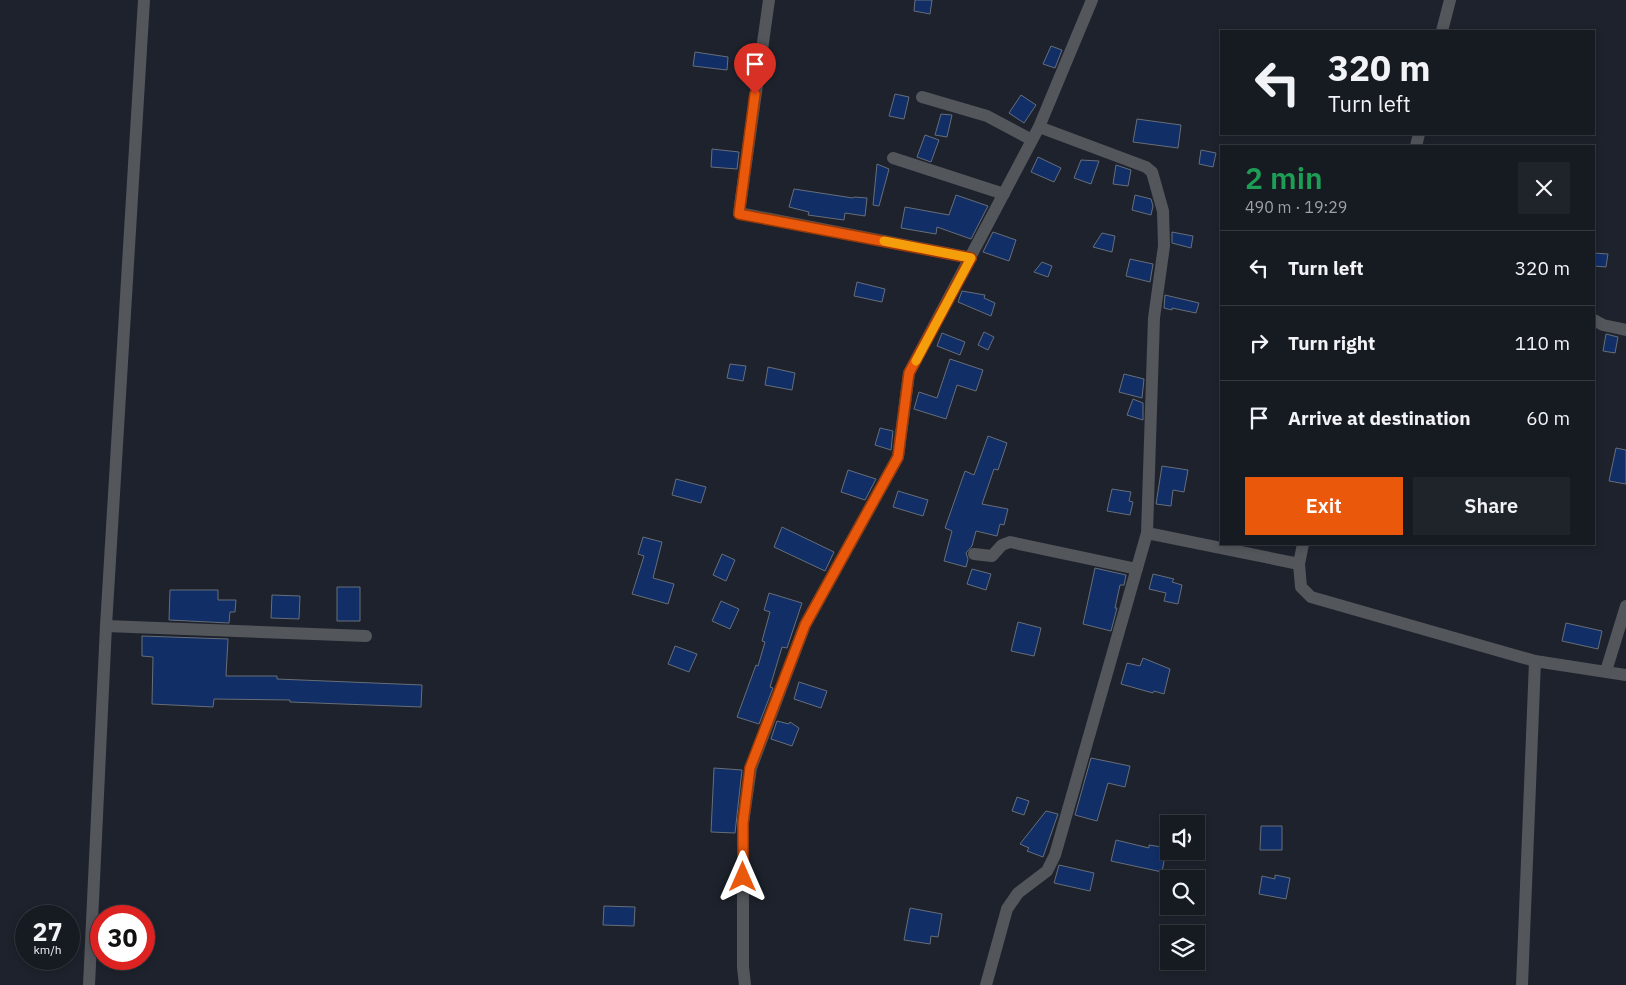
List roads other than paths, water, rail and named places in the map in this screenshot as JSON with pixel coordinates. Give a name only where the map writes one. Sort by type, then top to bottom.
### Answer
[{"type":"street","points":[[88,985],[106,626],[144,0]]},
{"type":"street","points":[[769,0],[739,214],[971,258]]},
{"type":"street","points":[[745,985],[742,967],[743,823],[750,768],[805,625],[898,457],[909,373],[1039,127],[1092,0]]},
{"type":"street","points":[[1442,30],[1450,0]]},
{"type":"street","points":[[922,97],[987,116],[1032,140]]},
{"type":"street","points":[[986,985],[1007,909],[1018,892],[1047,871],[1055,854],[1147,533],[1154,318],[1164,246],[1163,210],[1152,172],[1146,167],[1039,127]]},
{"type":"street","points":[[893,158],[1004,194]]},
{"type":"street","points":[[1595,321],[1603,326],[1626,330]]},
{"type":"street","points":[[1147,533],[1299,564]]},
{"type":"street","points":[[974,554],[992,556],[1002,545],[1010,542],[1137,569]]},
{"type":"street","points":[[1303,545],[1299,564],[1301,587],[1311,597],[1535,661],[1606,670],[1626,675]]},
{"type":"street","points":[[1606,670],[1626,606]]},
{"type":"street","points":[[106,626],[366,636]]},
{"type":"street","points":[[1522,985],[1535,661]]}]
